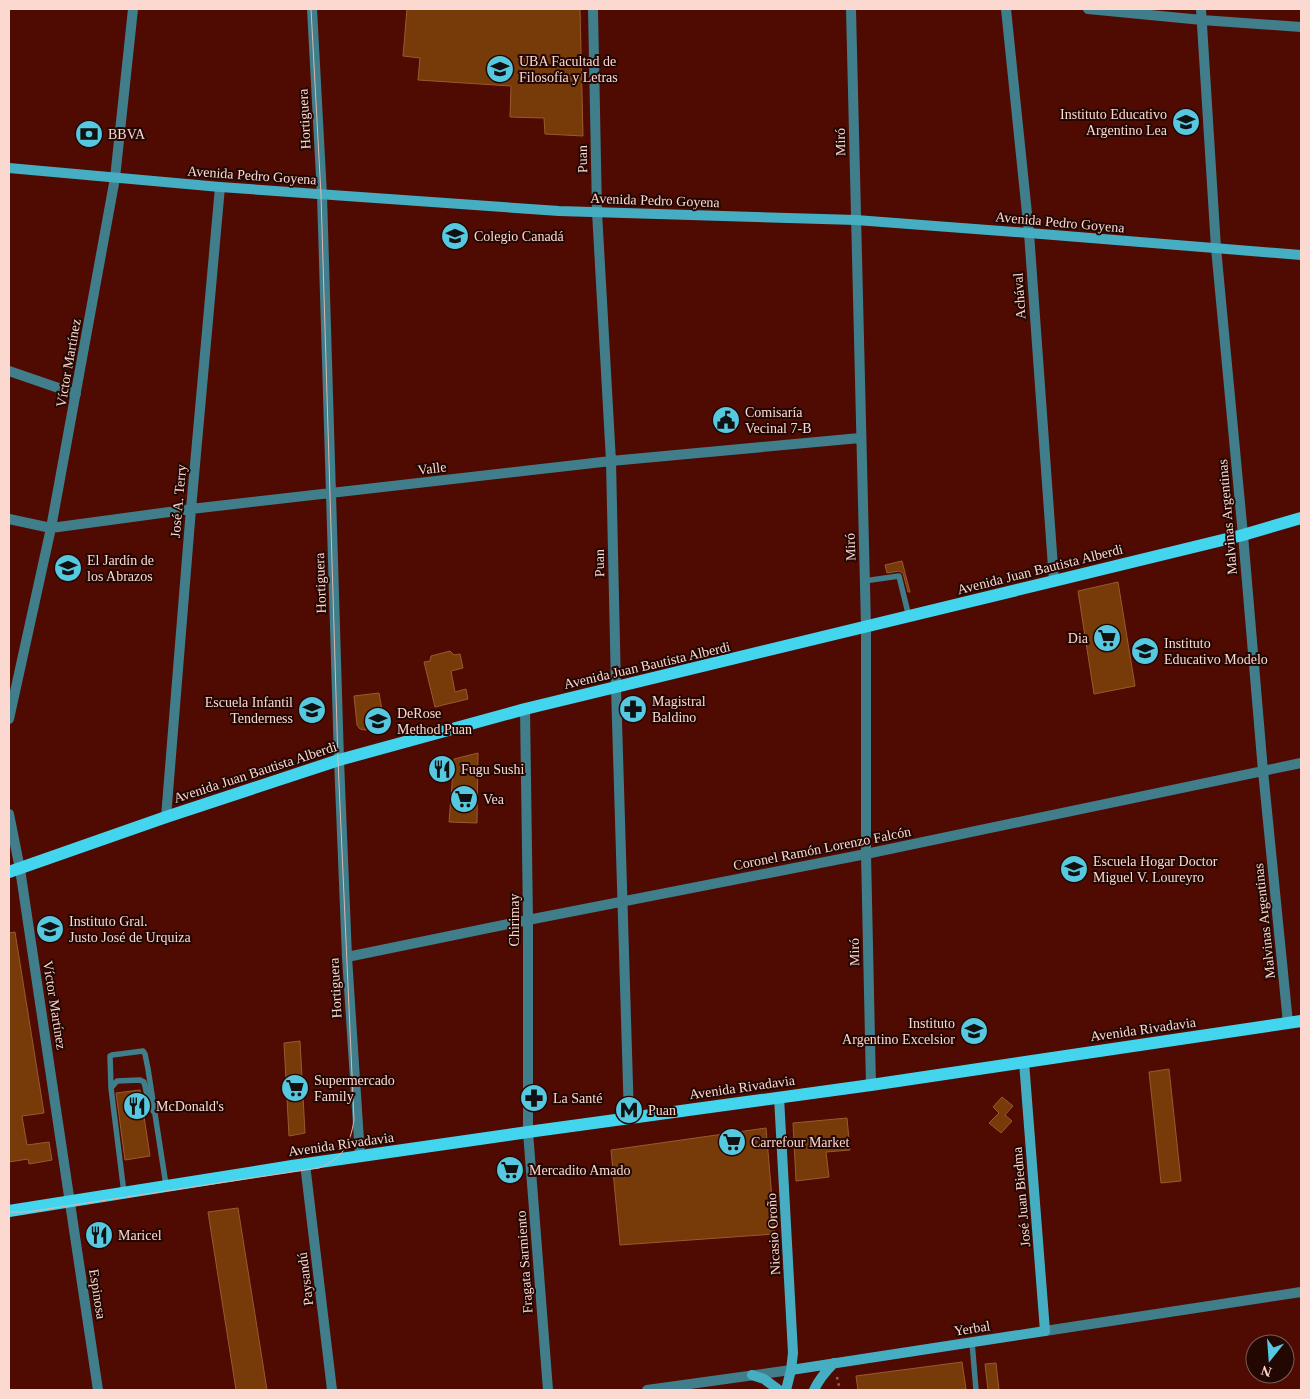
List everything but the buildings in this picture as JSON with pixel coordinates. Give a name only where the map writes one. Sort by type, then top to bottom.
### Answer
[{"type":"main road","name":"Avenida Pedro Goyena","points":[[9,168],[322,195],[597,212],[856,220],[1301,256]]},
{"type":"main road","name":"Avenida Juan Bautista Alberdi","points":[[14,870],[339,760],[525,709],[1243,535],[1301,518]]},
{"type":"main road","name":"Avenida Rivadavia","points":[[9,1211],[305,1164],[871,1085],[1301,1021]]},
{"type":"main road","name":"José Juan Biedma","points":[[1024,1062],[1045,1331]]},
{"type":"main road","name":"Nicasio Oroño","points":[[779,1098],[793,1353],[786,1390]]},
{"type":"main road","name":"Yerbal","points":[[791,1370],[1045,1331]]},
{"type":"main road","points":[[814,1390],[818,1380],[835,1363]]},
{"type":"main road","points":[[752,1375],[764,1379],[779,1390]]},
{"type":"street","name":"Víctor Martínez","points":[[9,718],[52,528],[115,178],[133,9]]},
{"type":"street","name":"Hortiguera","points":[[312,9],[322,195],[339,760],[347,957],[360,1156]]},
{"type":"street","name":"Puan","points":[[592,9],[597,212],[611,462],[629,1118]]},
{"type":"street","name":"Miró","points":[[851,9],[866,627],[866,854],[871,1085]]},
{"type":"street","name":"Achával","points":[[1006,9],[1029,233],[1054,581]]},
{"type":"street","points":[[1088,9],[1301,27]]},
{"type":"street","name":"Malvinas Argentinas","points":[[1201,9],[1216,248],[1288,1023]]},
{"type":"street","name":"José A. Terry","points":[[166,817],[220,187]]},
{"type":"street","points":[[9,371],[76,394]]},
{"type":"street","name":"Valle","points":[[9,519],[52,528],[191,509],[611,462],[860,438]]},
{"type":"street","name":"Chirimay","points":[[525,709],[528,920],[528,1132]]},
{"type":"street","name":"Coronel Ramón Lorenzo Falcón","points":[[347,957],[866,854],[1301,763]]},
{"type":"street","name":"Víctor Martínez","points":[[9,814],[14,870],[70,1201]]},
{"type":"street","name":"Fragata Sarmiento","points":[[528,1132],[548,1390]]},
{"type":"street","name":"Paysandú","points":[[305,1164],[332,1390]]},
{"type":"street","name":"Espinosa","points":[[70,1201],[98,1390]]},
{"type":"street","name":"Yerbal","points":[[1045,1331],[1301,1292]]},
{"type":"street","name":"Yerbal","points":[[647,1390],[791,1370]]},
{"type":"lane","points":[[864,581],[899,576],[909,617]]},
{"type":"lane","points":[[124,1193],[111,1088],[110,1056],[112,1055],[143,1051],[145,1054],[166,1186]]},
{"type":"lane","points":[[111,1088],[117,1081],[140,1080],[144,1082],[150,1107],[155,1114]]},
{"type":"lane","points":[[972,1342],[976,1390]]},
{"type":"tram line","points":[[9,1212],[27,1212],[319,1168],[340,1155],[350,1137],[354,1120],[338,761],[321,195],[311,9]]},
{"type":"place","name":"UBA Facultad de Filosofía y Letras","points":[[500,69]]},
{"type":"place","name":"Instituto Educativo Argentino Lea","points":[[1186,122]]},
{"type":"place","name":"BBVA","points":[[89,134]]},
{"type":"place","name":"Colegio Canadá","points":[[455,236]]},
{"type":"place","name":"Comisaría Vecinal 7-B","points":[[726,420]]},
{"type":"place","name":"El Jardín de los Abrazos","points":[[68,568]]},
{"type":"place","name":"Dia","points":[[1107,638]]},
{"type":"place","name":"Instituto Educativo Modelo","points":[[1145,651]]},
{"type":"place","name":"Magistral Baldino","points":[[633,709]]},
{"type":"place","name":"Escuela Infantil Tenderness","points":[[312,710]]},
{"type":"place","name":"DeRose Method Puan","points":[[378,721]]},
{"type":"place","name":"Fugu Sushi","points":[[442,769]]},
{"type":"place","name":"Vea","points":[[464,799]]},
{"type":"place","name":"Escuela Hogar Doctor Miguel V. Loureyro","points":[[1074,869]]},
{"type":"place","name":"Instituto Gral. Justo José de Urquiza","points":[[50,929]]},
{"type":"place","name":"Instituto Argentino Excelsior","points":[[974,1031]]},
{"type":"place","name":"Supermercado Family","points":[[295,1088]]},
{"type":"place","name":"La Santé","points":[[534,1098]]},
{"type":"place","name":"McDonald's","points":[[137,1106]]},
{"type":"place","name":"Puan","points":[[629,1110]]},
{"type":"place","name":"Carrefour Market","points":[[732,1142]]},
{"type":"place","name":"Mercadito Amado","points":[[510,1170]]},
{"type":"place","name":"Maricel","points":[[99,1235]]}]
